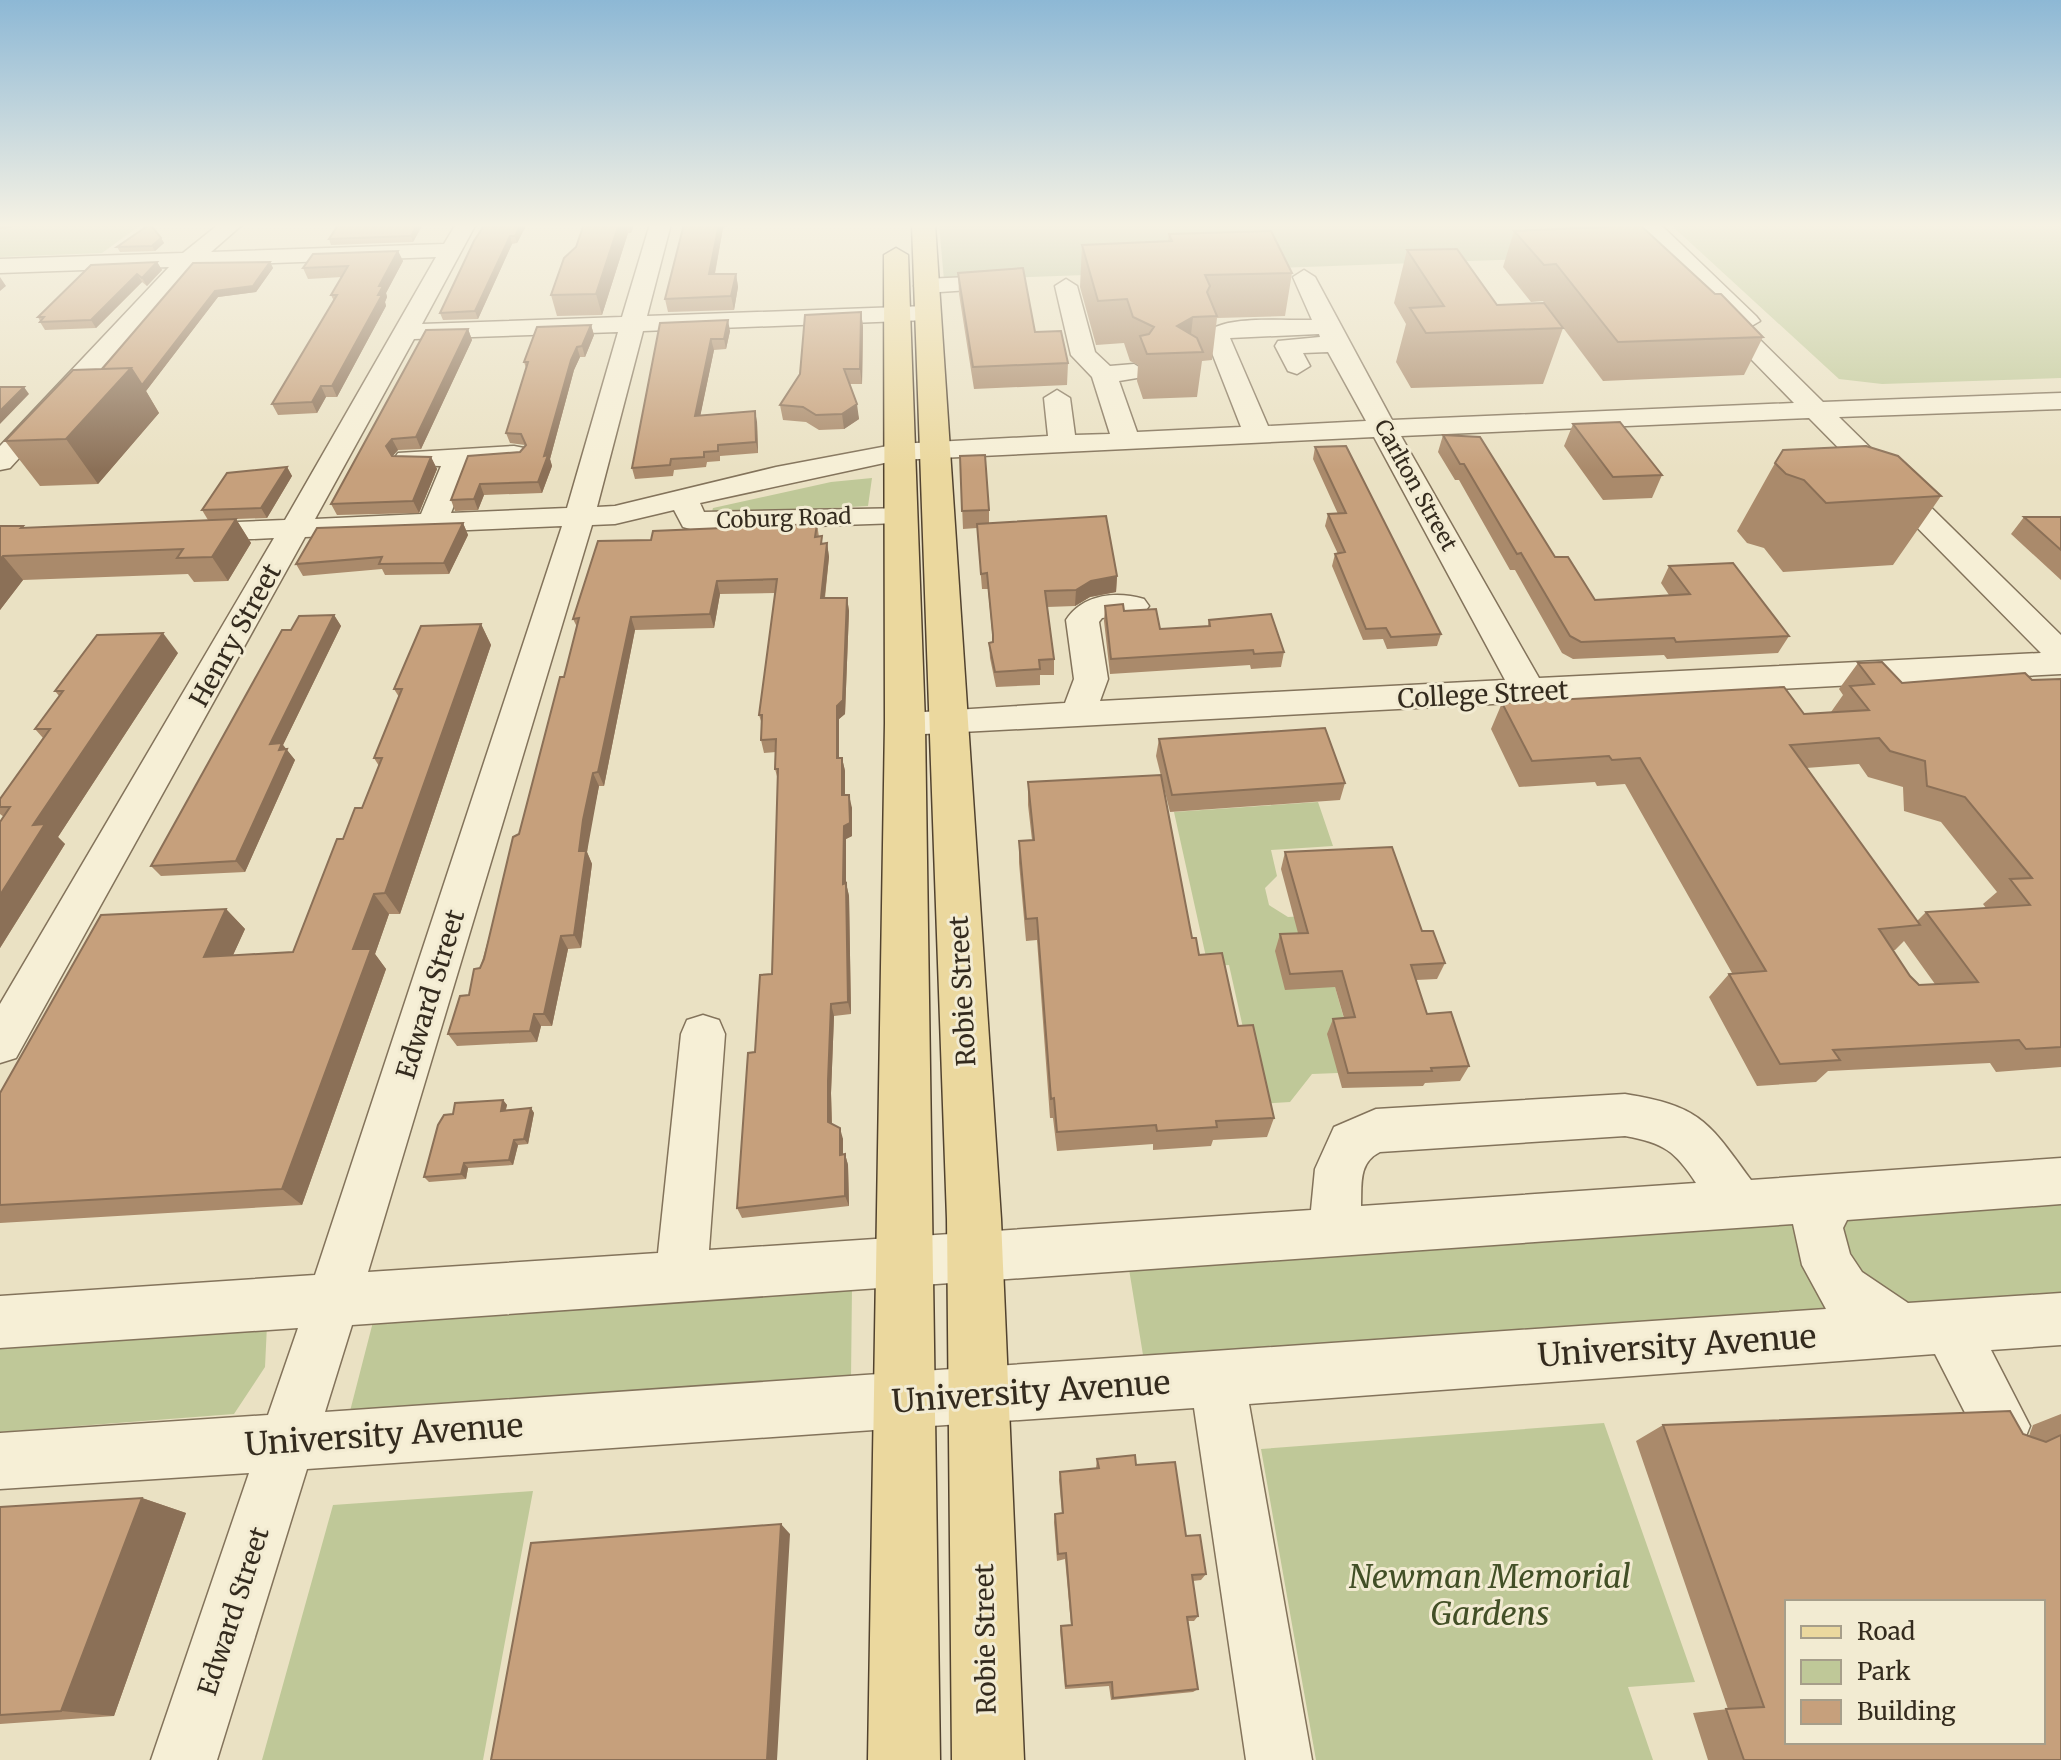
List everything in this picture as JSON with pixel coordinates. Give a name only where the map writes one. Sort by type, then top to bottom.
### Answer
[{"type":"main road","name":"Robie Street","points":[[896,306],[949,721],[975,1257],[988,1760]]},
{"type":"main road","name":"Robie Street","points":[[904,1760],[905,723],[899,514],[915,452],[926,306]]},
{"type":"street","points":[[0,462],[145,306]]},
{"type":"street","name":"Henry Street","points":[[0,1044],[295,529],[419,306]]},
{"type":"street","name":"Edward Street","points":[[184,1760],[333,1301],[579,519],[635,306]]},
{"type":"street","points":[[404,332],[896,314],[913,306]]},
{"type":"street","points":[[1071,306],[1083,355],[1104,374],[1126,441]]},
{"type":"street","name":"Carlton Street","points":[[1319,306],[1529,692]]},
{"type":"street","points":[[1717,306],[2061,625]]},
{"type":"street","points":[[1727,306],[2061,654]]},
{"type":"street","points":[[1258,435],[1217,335],[1229,329],[1333,335]]},
{"type":"street","points":[[1297,366],[1287,346],[1333,335]]},
{"type":"street","points":[[1202,371],[1230,370]]},
{"type":"street","points":[[1104,374],[1134,372]]},
{"type":"street","points":[[1057,398],[1063,444]]},
{"type":"street","points":[[156,534],[579,519],[615,515],[915,452],[2061,401]]},
{"type":"street","points":[[408,459],[514,454]]},
{"type":"street","points":[[432,524],[459,457]]},
{"type":"street","name":"Coburg Road","points":[[683,499],[694,521],[899,514]]},
{"type":"street","points":[[1078,714],[1091,679],[1082,620],[1093,608],[1133,606]]},
{"type":"street","name":"College Street","points":[[905,723],[2061,663]]},
{"type":"street","points":[[681,1278],[703,1034]]},
{"type":"street","points":[[1334,1233],[1339,1169],[1351,1143],[1376,1131],[1625,1115],[1662,1121],[1695,1141],[1739,1204]]},
{"type":"street","points":[[0,1322],[681,1278],[2061,1181]]},
{"type":"street","points":[[1833,1197],[1817,1225],[1824,1265],[1854,1303],[1926,1328],[2002,1426]]},
{"type":"street","name":"University Avenue","points":[[0,1461],[906,1401],[2061,1319]]},
{"type":"street","points":[[1217,1379],[1279,1760]]},
{"type":"green space","points":[[1760,306],[2061,306],[2061,378],[1882,384],[1839,379]]},
{"type":"green space","points":[[872,478],[868,506],[711,515],[713,508],[831,482]]},
{"type":"green space","points":[[1318,802],[1333,846],[1271,850],[1277,876],[1265,888],[1269,905],[1288,917],[1307,916],[1335,987],[1348,1033],[1338,1073],[1312,1074],[1290,1102],[1260,1104],[1229,965],[1208,966],[1174,812]]},
{"type":"green space","points":[[2061,1203],[2061,1292],[1890,1305],[1855,1286],[1841,1219]]},
{"type":"green space","points":[[1797,1222],[1842,1308],[1143,1355],[1128,1263]]},
{"type":"green space","points":[[852,1286],[851,1380],[349,1415],[374,1318]]},
{"type":"green space","points":[[267,1325],[265,1367],[234,1414],[0,1432],[0,1343]]},
{"type":"green space","name":"Newman Memorial Gardens","points":[[1604,1423],[1695,1682],[1628,1687],[1653,1760],[1316,1760],[1261,1449]]},
{"type":"green space","points":[[533,1491],[483,1760],[262,1760],[333,1505]]},
{"type":"building","points":[[49,306],[105,306],[91,320],[40,322],[44,317],[38,317]]},
{"type":"building","points":[[156,306],[203,306],[142,385],[131,368],[102,369]]},
{"type":"building","points":[[330,306],[376,306],[332,386],[321,386],[312,402],[272,404]]},
{"type":"building","points":[[443,306],[477,306],[475,311],[440,313]]},
{"type":"building","points":[[963,306],[1030,306],[1035,332],[1061,331],[1068,363],[973,367]]},
{"type":"building","points":[[1129,306],[1213,306],[1217,316],[1193,317],[1177,326],[1197,338],[1203,352],[1147,354],[1140,336],[1149,334],[1154,327],[1133,317]]},
{"type":"building","points":[[1546,306],[1563,328],[1426,333],[1410,308]]},
{"type":"building","points":[[1589,306],[1733,306],[1763,337],[1618,342]]},
{"type":"building","points":[[861,312],[860,369],[844,369],[857,404],[842,414],[816,415],[803,407],[780,405],[800,374],[805,315]]},
{"type":"building","points":[[728,320],[724,339],[711,339],[695,416],[755,411],[756,442],[718,445],[718,451],[704,452],[704,457],[671,459],[670,465],[632,468],[660,323]]},
{"type":"building","points":[[591,325],[582,346],[577,347],[571,360],[544,456],[548,455],[538,482],[480,484],[474,499],[451,500],[468,456],[520,452],[526,445],[521,434],[506,433],[528,362],[524,362],[537,327]]},
{"type":"building","points":[[468,329],[416,437],[392,439],[386,446],[392,456],[431,457],[413,501],[331,504],[426,330]]},
{"type":"building","points":[[131,368],[66,439],[5,441],[73,370]]},
{"type":"building","points":[[0,387],[24,387],[0,411]]},
{"type":"building","points":[[1620,422],[1662,475],[1613,477],[1573,424]]},
{"type":"building","points":[[1443,435],[1480,437],[1555,557],[1568,557],[1595,600],[1690,594],[1669,566],[1733,563],[1789,636],[1676,642],[1674,638],[1581,642],[1570,636],[1521,553],[1517,554],[1464,464],[1460,464]]},
{"type":"building","points":[[1346,446],[1441,634],[1391,637],[1386,628],[1366,629],[1335,554],[1345,552],[1328,514],[1346,513],[1315,447]]},
{"type":"building","points":[[1866,446],[1898,456],[1941,496],[1826,503],[1804,480],[1786,474],[1775,463],[1783,450]]},
{"type":"building","points":[[985,455],[989,510],[962,511],[960,456]]},
{"type":"building","points":[[287,467],[261,508],[202,510],[227,473]]},
{"type":"building","points":[[1106,516],[1117,576],[1091,581],[1076,590],[1045,591],[1054,659],[1039,660],[1040,669],[995,672],[989,643],[993,642],[993,635],[987,573],[981,574],[977,524]]},
{"type":"building","points":[[2024,517],[2061,517],[2061,550]]},
{"type":"building","points":[[236,519],[212,557],[177,558],[183,549],[3,556],[0,559],[0,526],[23,526],[21,528]]},
{"type":"building","points":[[463,523],[444,563],[379,564],[382,557],[296,564],[317,528]]},
{"type":"building","points":[[817,524],[815,537],[822,536],[821,544],[827,543],[821,598],[847,598],[843,700],[837,706],[837,758],[842,758],[842,795],[849,795],[850,823],[844,826],[843,884],[846,883],[848,1002],[831,1004],[828,1081],[828,1122],[840,1128],[840,1155],[845,1154],[845,1196],[737,1208],[748,1053],[755,1052],[760,975],[772,974],[778,769],[775,769],[776,739],[761,740],[762,715],[759,715],[777,579],[717,581],[710,614],[631,617],[598,772],[593,773],[583,820],[579,851],[586,851],[574,935],[561,936],[544,1014],[534,1014],[530,1031],[448,1034],[460,996],[469,995],[474,969],[480,968],[484,959],[513,837],[519,834],[560,677],[564,677],[579,618],[573,619],[598,541],[651,540],[653,531]]},
{"type":"building","points":[[1123,604],[1124,611],[1156,609],[1160,629],[1210,626],[1209,620],[1271,614],[1284,652],[1254,654],[1253,650],[1111,659],[1105,606]]},
{"type":"building","points":[[334,615],[270,744],[282,743],[279,750],[287,749],[236,861],[151,866],[282,630],[291,630],[299,616]]},
{"type":"building","points":[[481,624],[385,893],[374,894],[353,949],[371,949],[282,1189],[0,1205],[0,1093],[101,915],[226,909],[204,957],[293,952],[337,839],[343,839],[355,808],[362,808],[382,758],[374,758],[402,689],[394,689],[421,626]]},
{"type":"building","points":[[163,633],[33,825],[45,824],[0,895],[0,822],[10,807],[0,807],[0,799],[50,729],[35,729],[63,691],[55,691],[97,635]]},
{"type":"building","points":[[1882,662],[1902,683],[2025,673],[2032,680],[2061,679],[2061,1047],[2026,1049],[2019,1040],[1833,1050],[1840,1060],[1780,1064],[1729,974],[1766,971],[1640,758],[1612,760],[1609,756],[1532,761],[1502,703],[1784,687],[1804,714],[1869,710],[1850,686],[1874,684],[1858,663]],"holes":[[[1879,738],[1890,751],[1925,761],[1927,786],[1965,797],[2032,878],[2010,879],[2030,905],[1926,912],[1978,982],[1919,985],[1910,976],[1879,929],[1920,925],[1790,745]]]},
{"type":"building","points":[[1325,728],[1345,783],[1172,795],[1159,739]]},
{"type":"building","points":[[1161,775],[1192,938],[1196,938],[1199,955],[1222,953],[1238,1026],[1253,1025],[1274,1118],[1216,1121],[1217,1127],[1157,1131],[1156,1125],[1057,1132],[1054,1098],[1051,1099],[1037,918],[1026,919],[1019,841],[1034,840],[1028,782]]},
{"type":"building","points":[[1392,847],[1422,931],[1433,931],[1445,963],[1411,965],[1427,1014],[1451,1012],[1469,1066],[1431,1068],[1432,1071],[1348,1073],[1333,1019],[1355,1017],[1342,971],[1290,974],[1280,934],[1308,933],[1285,852]]},
{"type":"building","points":[[503,1100],[501,1111],[531,1108],[524,1139],[514,1140],[509,1160],[464,1163],[461,1174],[424,1177],[438,1125],[444,1115],[453,1114],[455,1103]]},
{"type":"building","points":[[2010,1411],[2023,1434],[2046,1442],[2061,1435],[2061,1760],[1744,1760],[1726,1709],[1764,1707],[1663,1425]]},
{"type":"building","points":[[1135,1455],[1136,1465],[1175,1462],[1186,1536],[1200,1535],[1206,1574],[1192,1575],[1198,1616],[1187,1617],[1198,1689],[1113,1698],[1112,1682],[1066,1686],[1061,1626],[1072,1625],[1066,1553],[1058,1554],[1055,1514],[1063,1513],[1060,1472],[1099,1468],[1097,1459]]},
{"type":"building","points":[[142,1498],[61,1711],[0,1715],[0,1507]]},
{"type":"building","points":[[781,1524],[767,1760],[491,1760],[531,1543]]}]
